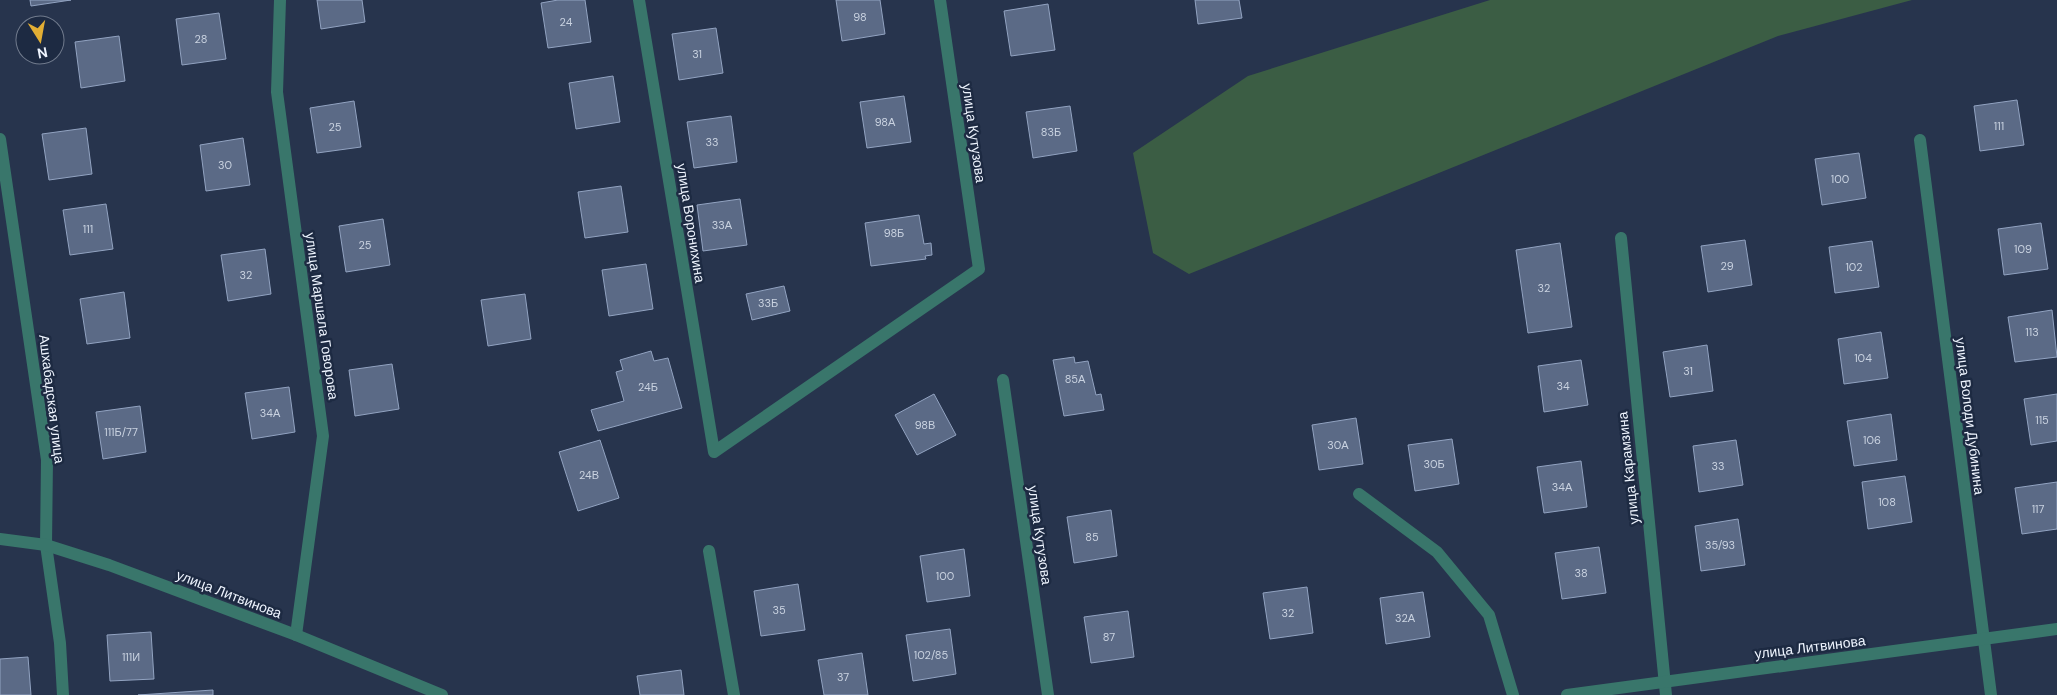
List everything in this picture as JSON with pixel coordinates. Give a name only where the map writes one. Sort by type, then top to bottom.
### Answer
[{"type":"street","name":"улица Маршала Говорова","points":[[280,0],[277,92],[323,436],[296,635]]},
{"type":"street","name":"улица Воронихина","points":[[639,0],[714,452],[979,270]]},
{"type":"street","name":"улица Кутузова","points":[[940,0],[979,270]]},
{"type":"street","name":"Ашхабадская улица","points":[[0,139],[47,460],[46,545],[60,643],[63,695]]},
{"type":"street","name":"улица Володи Дубинина","points":[[1920,140],[1991,695]]},
{"type":"street","name":"улица Карамзина","points":[[1621,238],[1666,695]]},
{"type":"street","name":"улица Кутузова","points":[[1003,380],[1048,695]]},
{"type":"street","points":[[1359,494],[1437,552],[1489,615],[1513,695]]},
{"type":"street","name":"улица Литвинова","points":[[0,539],[46,545],[109,565],[296,635],[442,695]]},
{"type":"street","points":[[709,551],[734,695]]},
{"type":"street","name":"улица Литвинова","points":[[1567,695],[2057,629]]},
{"type":"green space","points":[[1490,0],[1912,0],[1778,36],[1189,274],[1153,253],[1133,153],[1248,76]]},
{"type":"building","points":[[30,0],[71,0],[31,6]]},
{"type":"building","points":[[317,0],[362,0],[365,22],[321,29]]},
{"type":"building","points":[[558,0],[585,0],[591,42],[548,48],[541,3]]},
{"type":"building","points":[[836,0],[880,0],[885,34],[842,41]]},
{"type":"building","points":[[1195,0],[1239,0],[1242,18],[1198,24]]},
{"type":"building","points":[[1048,4],[1055,50],[1011,56],[1004,11]]},
{"type":"building","points":[[219,13],[226,59],[182,65],[176,19]]},
{"type":"building","points":[[716,28],[723,73],[679,80],[672,34]]},
{"type":"building","points":[[119,36],[125,81],[81,88],[75,42]]},
{"type":"building","points":[[613,76],[620,122],[576,129],[569,83]]},
{"type":"building","points":[[904,96],[911,142],[867,148],[860,102]]},
{"type":"building","points":[[2017,100],[2024,145],[1980,151],[1974,106]]},
{"type":"building","points":[[354,101],[361,147],[317,153],[310,108]]},
{"type":"building","points":[[1070,106],[1077,151],[1033,158],[1026,112]]},
{"type":"building","points":[[731,116],[737,162],[694,168],[687,122]]},
{"type":"building","points":[[86,128],[92,174],[49,180],[42,134]]},
{"type":"building","points":[[243,138],[250,185],[206,191],[200,145]]},
{"type":"building","points":[[1859,153],[1866,198],[1822,205],[1815,159]]},
{"type":"building","points":[[621,186],[628,232],[585,238],[578,192]]},
{"type":"building","points":[[740,199],[747,245],[703,251],[697,205]]},
{"type":"building","points":[[106,204],[113,249],[70,255],[63,210]]},
{"type":"building","points":[[919,215],[924,244],[931,243],[932,255],[925,256],[926,259],[871,266],[865,223]]},
{"type":"building","points":[[383,219],[390,265],[346,272],[339,226]]},
{"type":"building","points":[[2041,223],[2048,269],[2004,275],[1998,229]]},
{"type":"building","points":[[1745,240],[1752,285],[1708,292],[1701,246]]},
{"type":"building","points":[[1872,241],[1879,287],[1835,293],[1829,247]]},
{"type":"building","points":[[1560,243],[1572,327],[1528,333],[1516,250]]},
{"type":"building","points":[[265,249],[271,294],[228,301],[221,255]]},
{"type":"building","points":[[646,264],[653,309],[609,316],[602,270]]},
{"type":"building","points":[[784,286],[790,311],[752,320],[746,294]]},
{"type":"building","points":[[124,292],[130,338],[87,344],[80,299]]},
{"type":"building","points":[[525,294],[531,339],[488,346],[481,300]]},
{"type":"building","points":[[2052,310],[2057,357],[2015,362],[2008,317]]},
{"type":"building","points":[[1881,332],[1888,378],[1844,384],[1838,339]]},
{"type":"building","points":[[1707,345],[1713,391],[1670,397],[1663,352]]},
{"type":"building","points":[[651,351],[654,361],[668,358],[682,408],[598,431],[591,410],[624,401],[616,372],[623,370],[620,360]]},
{"type":"building","points":[[1074,357],[1075,363],[1088,361],[1096,395],[1101,394],[1104,410],[1064,416],[1053,360]]},
{"type":"building","points":[[1581,360],[1588,405],[1544,412],[1538,366]]},
{"type":"building","points":[[392,364],[399,409],[355,416],[349,370]]},
{"type":"building","points":[[289,387],[295,432],[252,439],[245,393]]},
{"type":"building","points":[[934,394],[956,435],[917,455],[895,415]]},
{"type":"building","points":[[2057,394],[2057,441],[2031,445],[2024,399]]},
{"type":"building","points":[[140,406],[146,452],[103,459],[96,412]]},
{"type":"building","points":[[1891,414],[1897,460],[1854,466],[1847,421]]},
{"type":"building","points":[[1356,418],[1363,464],[1319,470],[1312,425]]},
{"type":"building","points":[[1452,439],[1459,484],[1415,491],[1408,445]]},
{"type":"building","points":[[600,440],[619,498],[578,511],[559,452]]},
{"type":"building","points":[[1736,440],[1743,485],[1699,492],[1693,446]]},
{"type":"building","points":[[1581,461],[1587,507],[1544,513],[1537,467]]},
{"type":"building","points":[[1905,476],[1912,522],[1868,529],[1862,482]]},
{"type":"building","points":[[2057,482],[2057,529],[2022,534],[2015,488]]},
{"type":"building","points":[[1111,510],[1117,556],[1074,563],[1067,517]]},
{"type":"building","points":[[1738,519],[1745,565],[1701,571],[1695,526]]},
{"type":"building","points":[[1599,547],[1606,593],[1562,599],[1555,553]]},
{"type":"building","points":[[964,549],[970,596],[927,602],[920,556]]},
{"type":"building","points":[[798,584],[805,630],[761,636],[754,591]]},
{"type":"building","points":[[1307,587],[1313,633],[1270,639],[1263,593]]},
{"type":"building","points":[[1423,592],[1430,637],[1386,644],[1380,598]]},
{"type":"building","points":[[1128,611],[1134,657],[1091,663],[1084,617]]},
{"type":"building","points":[[950,629],[956,674],[913,681],[906,635]]},
{"type":"building","points":[[151,632],[154,679],[110,681],[107,635]]},
{"type":"building","points":[[862,653],[868,695],[824,695],[818,660]]},
{"type":"building","points":[[28,657],[31,695],[0,695],[0,659]]},
{"type":"building","points":[[681,670],[684,695],[640,695],[637,676]]},
{"type":"building","points":[[213,690],[213,695],[138,695]]}]
